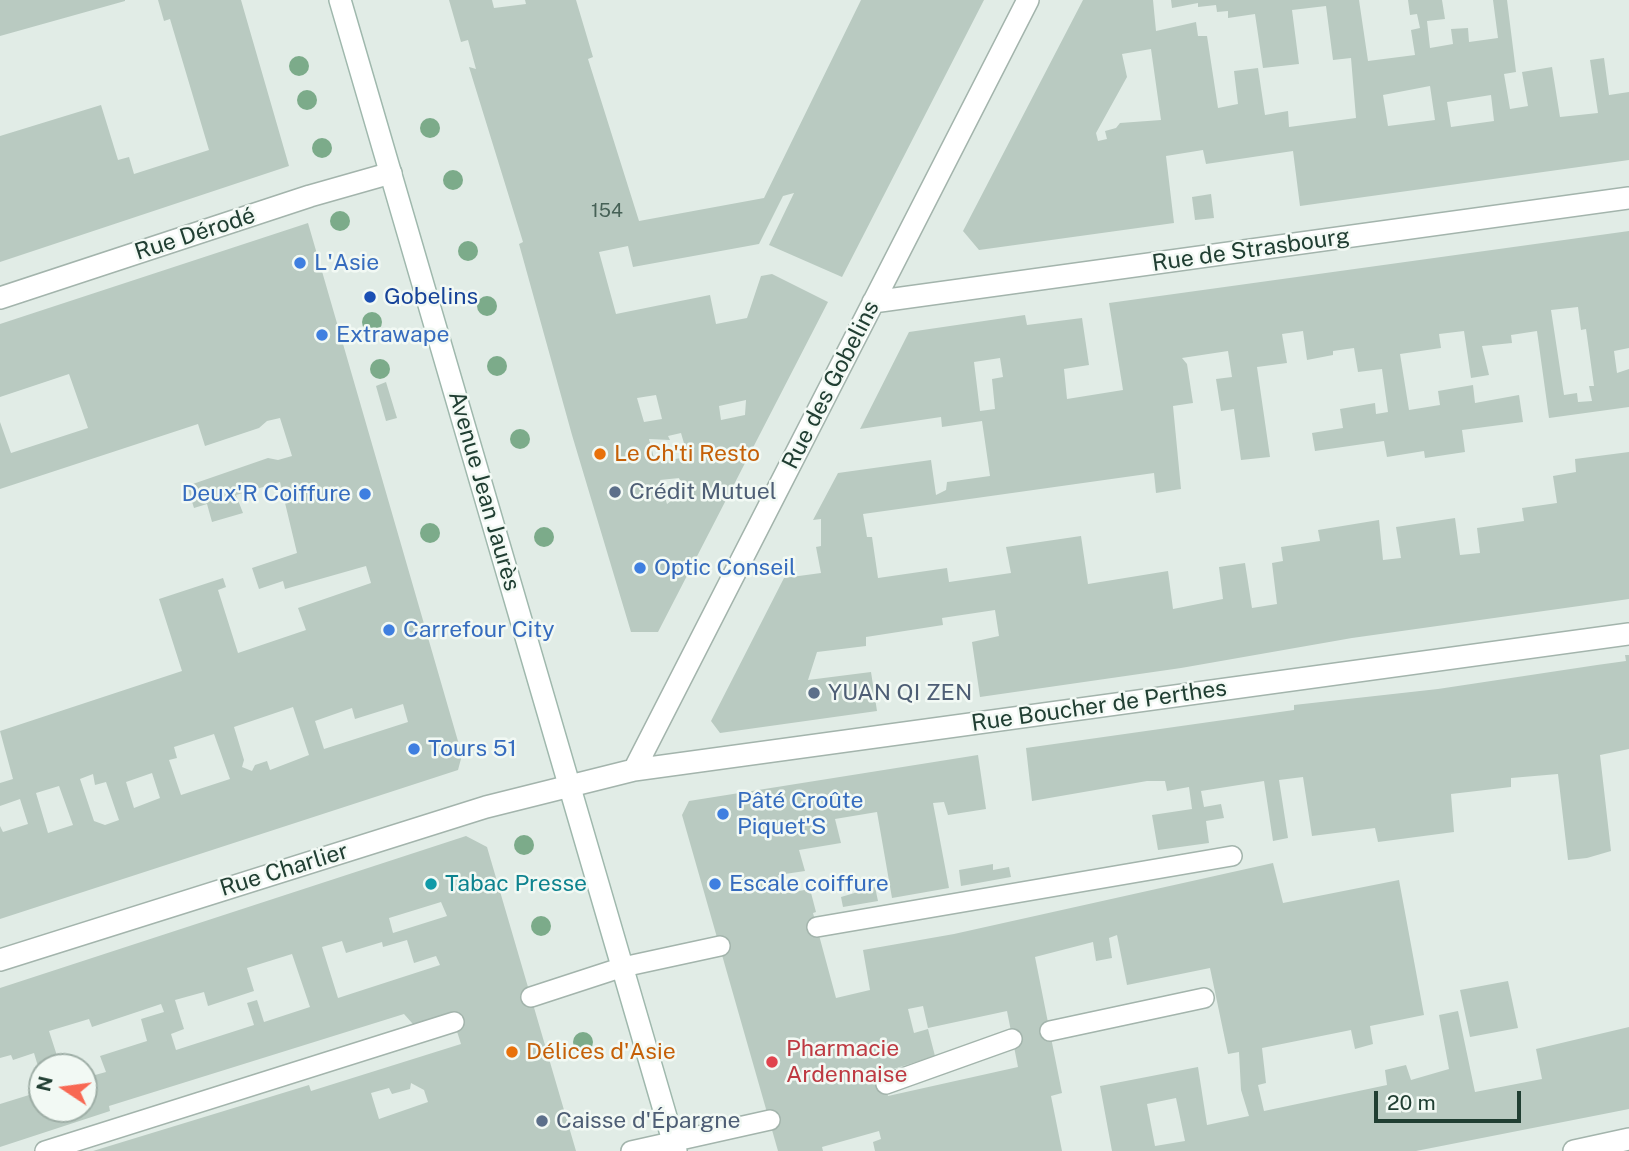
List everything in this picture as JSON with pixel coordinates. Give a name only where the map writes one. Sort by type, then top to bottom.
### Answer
[{"type":"street","name":"Avenue Jean Jaurès","points":[[340,0],[675,1147]]},
{"type":"street","name":"Rue des Gobelins","points":[[634,770],[1028,0]]},
{"type":"street","name":"Rue Dérodé","points":[[0,298],[310,196],[391,173]]},
{"type":"street","name":"Rue de Strasbourg","points":[[873,302],[1629,198]]},
{"type":"street","name":"Rue Boucher de Perthes","points":[[570,784],[634,770],[1629,634]]},
{"type":"street","name":"Rue Charlier","points":[[0,960],[486,807],[570,784]]},
{"type":"street","points":[[1574,1151],[1629,1139]]},
{"type":"lane","points":[[817,927],[1232,856]]},
{"type":"lane","points":[[531,997],[623,967],[720,946]]},
{"type":"lane","points":[[1050,1031],[1203,998]]},
{"type":"lane","points":[[45,1151],[454,1022]]},
{"type":"lane","points":[[886,1084],[1013,1038]]},
{"type":"lane","points":[[631,1151],[675,1147],[770,1120]]},
{"type":"building","points":[[0,0],[125,0],[125,1],[0,36]]},
{"type":"building","points":[[158,0],[241,0],[289,166],[0,262],[0,136],[101,105],[118,160],[129,157],[134,174],[209,150],[170,19],[164,21]]},
{"type":"building","points":[[449,0],[492,0],[494,8],[526,4],[525,0],[576,0],[593,57],[588,59],[639,221],[764,198],[861,0],[984,0],[842,277],[769,245],[794,193],[783,196],[759,244],[633,267],[628,246],[599,252],[616,314],[710,295],[716,324],[747,318],[761,276],[772,274],[828,302],[658,632],[631,632],[519,244],[523,242],[469,67],[476,69],[468,40],[461,42]],"holes":[[[656,395],[662,419],[644,422],[637,398]],[[746,400],[745,415],[721,420],[719,406]],[[681,433],[688,457],[655,462],[649,439],[670,440],[668,436]],[[679,478],[683,492],[667,504],[660,480]]]},
{"type":"building","points":[[1083,0],[1153,0],[1156,31],[1196,22],[1198,36],[1207,36],[1218,108],[1238,104],[1234,71],[1258,68],[1265,115],[1288,111],[1289,127],[1356,118],[1351,58],[1333,60],[1326,6],[1292,10],[1299,64],[1263,68],[1255,14],[1228,18],[1228,11],[1217,12],[1216,5],[1198,7],[1198,3],[1172,8],[1171,0],[1359,0],[1368,61],[1415,55],[1411,30],[1420,28],[1417,14],[1410,15],[1408,0],[1442,0],[1445,19],[1427,21],[1430,48],[1453,44],[1451,29],[1468,28],[1469,42],[1498,38],[1493,0],[1507,0],[1516,72],[1504,74],[1510,109],[1528,106],[1522,72],[1552,67],[1560,117],[1598,113],[1590,60],[1604,58],[1609,95],[1629,92],[1629,160],[1300,206],[1293,151],[1206,164],[1203,150],[1166,156],[1174,223],[979,250],[963,231]],"holes":[[[1151,49],[1161,120],[1120,123],[1116,128],[1105,131],[1107,139],[1098,141],[1096,133],[1127,77],[1122,54]],[[1430,86],[1435,120],[1388,126],[1383,95]],[[1491,95],[1494,121],[1451,127],[1447,102]]]},
{"type":"building","points":[[1211,194],[1214,218],[1195,220],[1192,197]]},
{"type":"building","points":[[308,223],[462,755],[458,770],[0,919],[0,826],[3,832],[28,824],[20,799],[0,806],[0,783],[13,779],[0,731],[182,671],[159,599],[223,578],[226,587],[218,590],[238,653],[306,630],[298,608],[371,583],[366,566],[285,589],[283,581],[259,589],[252,568],[297,553],[280,482],[236,495],[243,513],[212,522],[207,504],[194,508],[187,486],[268,458],[278,460],[292,456],[280,418],[205,446],[198,424],[0,489],[0,422],[11,453],[88,428],[69,374],[0,397],[0,324]],"holes":[[[403,704],[408,722],[324,749],[315,721],[352,708],[355,719]],[[293,707],[309,755],[270,770],[267,761],[255,765],[252,771],[242,767],[244,760],[234,727]],[[214,734],[230,779],[181,795],[169,760],[177,758],[174,747]],[[152,773],[160,798],[134,808],[126,782]],[[93,774],[95,785],[106,782],[119,820],[105,825],[94,821],[80,779]],[[59,786],[73,825],[48,833],[36,793]]]},
{"type":"building","points":[[1629,231],[1629,348],[1614,351],[1617,373],[1629,369],[1629,407],[1549,418],[1537,331],[1511,335],[1512,343],[1482,346],[1489,375],[1471,378],[1464,331],[1439,334],[1441,348],[1400,354],[1409,410],[1440,405],[1438,391],[1473,385],[1475,403],[1519,395],[1523,422],[1462,430],[1465,452],[1425,458],[1424,451],[1387,457],[1384,441],[1315,451],[1312,433],[1343,428],[1340,409],[1375,403],[1376,414],[1388,412],[1382,369],[1358,372],[1354,348],[1333,351],[1333,355],[1307,360],[1303,331],[1282,334],[1287,363],[1257,367],[1270,457],[1241,460],[1234,409],[1221,411],[1216,379],[1232,377],[1228,351],[1182,358],[1187,364],[1193,403],[1173,406],[1181,489],[1156,493],[1154,473],[863,514],[867,537],[872,537],[878,578],[947,568],[949,582],[1011,573],[1006,547],[1081,536],[1088,584],[1168,571],[1173,609],[1223,599],[1219,567],[1245,563],[1252,608],[1277,604],[1272,563],[1283,561],[1281,547],[1320,541],[1318,530],[1379,520],[1383,560],[1401,558],[1396,527],[1455,518],[1460,555],[1480,553],[1477,528],[1524,521],[1522,508],[1557,503],[1553,476],[1576,472],[1575,459],[1629,452],[1629,599],[1352,638],[1181,668],[980,697],[972,642],[999,636],[995,610],[942,618],[943,625],[866,637],[866,646],[817,652],[808,680],[871,672],[877,711],[720,733],[711,721],[784,578],[821,573],[816,547],[821,546],[821,519],[813,520],[838,473],[931,460],[936,495],[946,490],[947,482],[990,476],[982,421],[942,427],[941,417],[860,429],[909,332],[1025,315],[1027,325],[1082,318],[1089,365],[1064,369],[1067,399],[1123,390],[1109,303]],"holes":[[[1578,307],[1581,330],[1586,329],[1594,386],[1589,386],[1592,401],[1578,402],[1577,393],[1564,395],[1551,310]],[[1000,358],[1003,377],[992,379],[995,409],[980,411],[974,362]]]},
{"type":"building","points":[[386,382],[397,418],[386,421],[376,386]]},
{"type":"building","points":[[1625,655],[1629,655],[1629,749],[1600,755],[1611,851],[1587,858],[1568,860],[1558,774],[1511,778],[1511,787],[1451,794],[1454,832],[1378,842],[1375,828],[1312,836],[1303,777],[1279,780],[1288,838],[1273,841],[1264,781],[1201,791],[1204,807],[1221,804],[1224,818],[1206,821],[1209,843],[1158,850],[1152,815],[1192,809],[1189,787],[1167,791],[1165,781],[1147,781],[1032,801],[1026,748],[1294,710],[1294,705],[1438,689],[1626,661]]},
{"type":"building","points":[[978,755],[986,809],[948,815],[944,802],[933,803],[949,888],[892,898],[877,812],[835,819],[841,843],[799,850],[805,871],[778,875],[782,894],[810,889],[816,912],[813,913],[836,998],[870,990],[863,950],[954,934],[1273,863],[1283,903],[1399,880],[1424,1015],[1370,1026],[1373,1044],[1355,1049],[1351,1030],[1262,1048],[1266,1083],[1258,1085],[1264,1111],[1387,1085],[1385,1070],[1406,1065],[1411,1080],[1449,1069],[1439,1015],[1458,1011],[1475,1092],[1542,1079],[1536,1049],[1629,1027],[1629,1109],[1416,1151],[1112,1151],[1100,1086],[1198,1067],[1207,1125],[1249,1116],[1241,1090],[1239,1052],[1228,1054],[1210,968],[1127,985],[1117,935],[1109,938],[1112,958],[1096,961],[1093,942],[1035,957],[1062,1093],[1051,1096],[1062,1151],[875,1151],[873,1142],[881,1139],[879,1131],[822,1147],[823,1151],[778,1151],[682,815],[689,801]],"holes":[[[923,1006],[928,1028],[1007,1011],[1018,1067],[888,1096],[884,1072],[935,1056],[928,1029],[914,1033],[908,1009]],[[1176,1098],[1185,1141],[1155,1146],[1147,1104]]]},
{"type":"building","points":[[466,836],[487,847],[576,1151],[93,1151],[309,1085],[311,1091],[461,1044],[454,1022],[420,1032],[404,1014],[109,1106],[110,1111],[98,1115],[98,1074],[106,1072],[100,1056],[147,1041],[141,1019],[164,1012],[161,1004],[92,1027],[89,1019],[49,1031],[56,1053],[28,1053],[13,1060],[11,1055],[0,1058],[0,988]],"holes":[[[441,902],[447,916],[393,933],[389,918]],[[407,940],[414,963],[436,956],[440,965],[338,998],[322,947],[342,941],[346,953],[382,942],[383,947]],[[292,954],[310,1007],[264,1022],[257,1000],[247,1003],[254,1025],[176,1050],[171,1034],[184,1029],[175,1000],[204,992],[208,1006],[254,991],[247,968]],[[411,1083],[424,1090],[428,1102],[379,1119],[371,1093],[389,1088],[392,1094],[410,1089]]]},
{"type":"building","points":[[993,864],[993,870],[1009,867],[1011,877],[961,886],[959,870]]},
{"type":"building","points":[[875,887],[878,901],[843,907],[841,897]]},
{"type":"building","points":[[1508,981],[1518,1028],[1470,1037],[1460,990]]},
{"type":"building","points":[[28,1095],[28,1123],[73,1123],[0,1147],[0,1104]]},
{"type":"place","name":"L'Asie","points":[[300,263]]},
{"type":"place","name":"Gobelins","points":[[370,297]]},
{"type":"place","name":"Extrawape","points":[[322,335]]},
{"type":"place","name":"Le Ch'ti Resto","points":[[600,454]]},
{"type":"place","name":"Crédit Mutuel","points":[[615,492]]},
{"type":"place","name":"Deux'R Coiffure","points":[[365,494]]},
{"type":"place","name":"Optic Conseil","points":[[640,568]]},
{"type":"place","name":"Carrefour City","points":[[389,630]]},
{"type":"place","name":"YUAN QI ZEN","points":[[814,693]]},
{"type":"place","name":"Tours 51","points":[[414,749]]},
{"type":"place","name":"Pâté Croûte Piquet'S","points":[[723,814]]},
{"type":"place","name":"Tabac Presse","points":[[431,884]]},
{"type":"place","name":"Escale coiffure","points":[[715,884]]},
{"type":"place","name":"Délices d'Asie","points":[[512,1052]]},
{"type":"place","name":"Pharmacie Ardennaise","points":[[772,1062]]},
{"type":"place","name":"Caisse d'Épargne","points":[[542,1121]]}]
